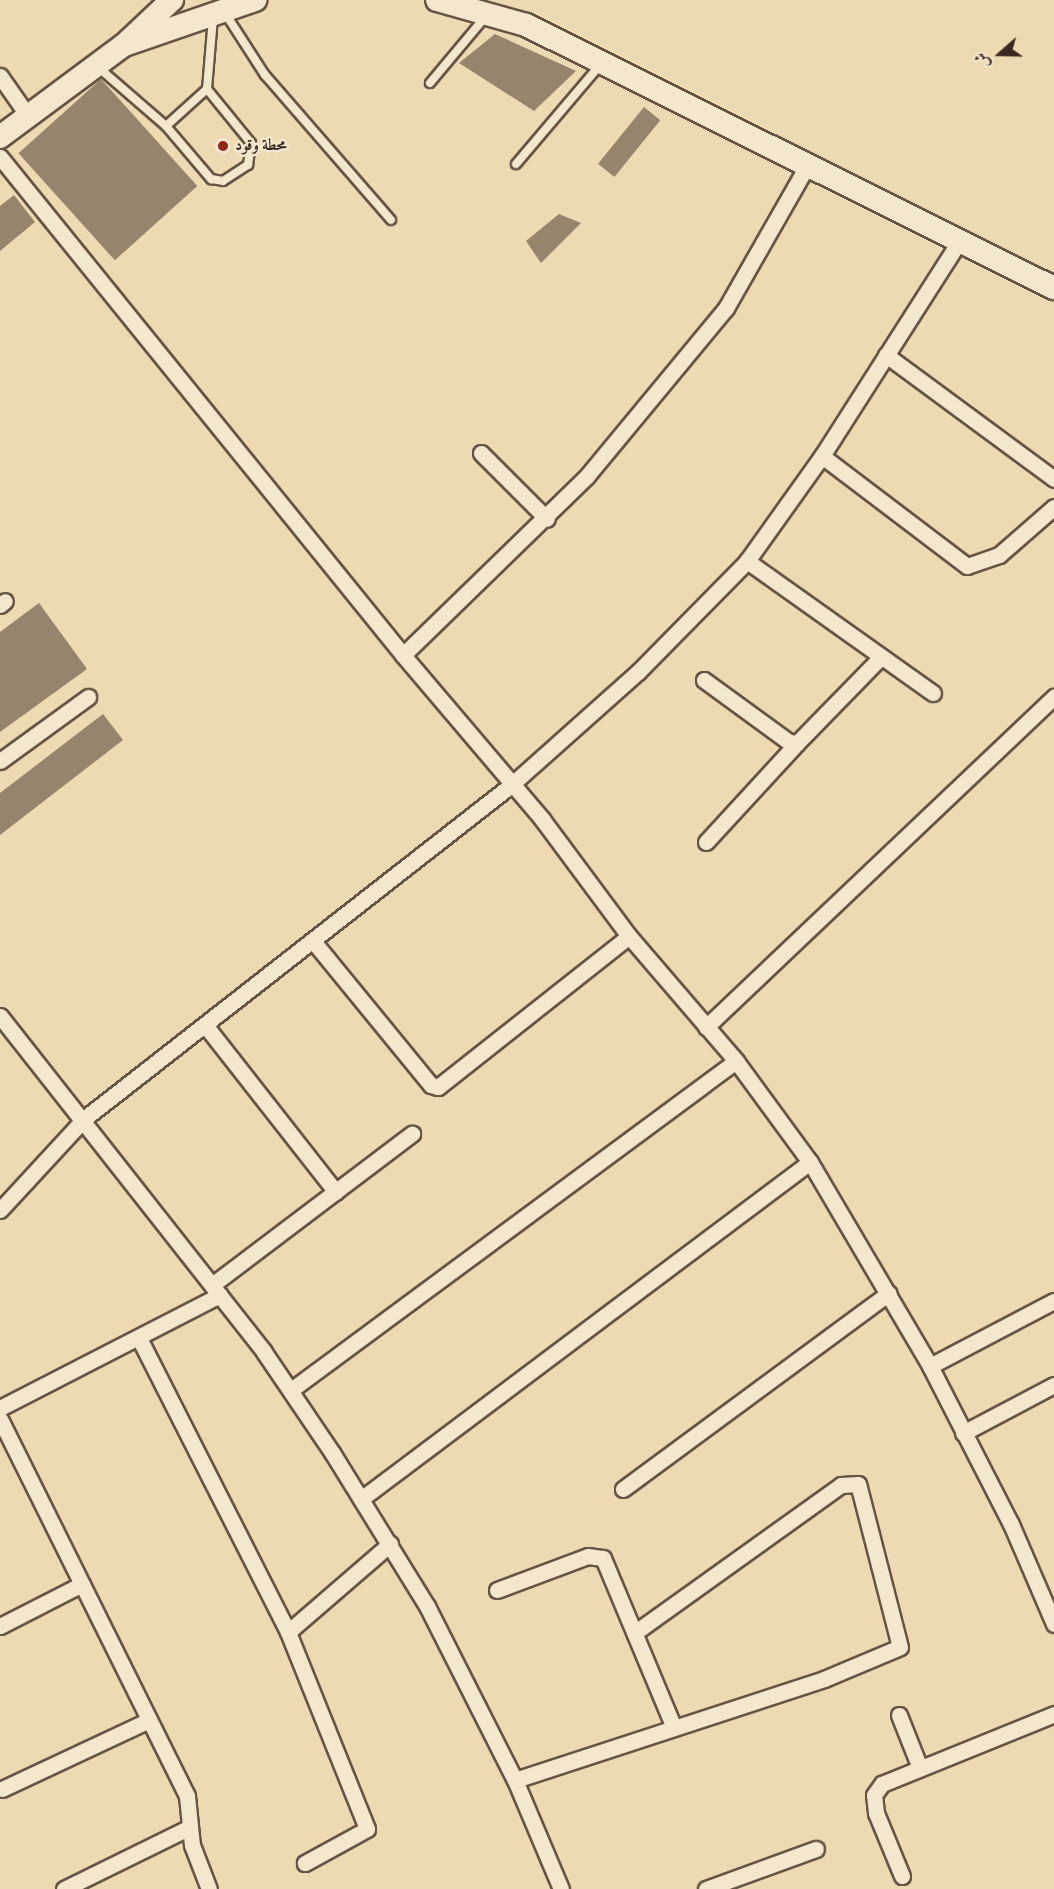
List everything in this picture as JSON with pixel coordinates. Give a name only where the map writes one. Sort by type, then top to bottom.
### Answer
[{"type":"street","points":[[0,137],[124,45],[172,0]]},
{"type":"street","points":[[124,45],[255,0]]},
{"type":"street","points":[[437,0],[489,13],[603,61],[961,239],[1054,288]]},
{"type":"street","points":[[0,76],[28,116]]},
{"type":"street","points":[[0,157],[403,655],[542,819],[628,936],[736,1061],[810,1162],[930,1366],[1011,1524],[1054,1624]]},
{"type":"street","points":[[403,655],[547,519],[726,308],[808,164]]},
{"type":"street","points":[[0,1210],[85,1118],[511,785],[638,672],[747,561],[822,456],[961,239]]},
{"type":"street","points":[[886,355],[1054,479]]},
{"type":"street","points":[[481,453],[547,519]]},
{"type":"street","points":[[822,456],[967,566],[999,555],[1054,507]]},
{"type":"street","points":[[747,561],[933,693]]},
{"type":"street","points":[[706,842],[797,743],[881,657]]},
{"type":"street","points":[[704,680],[797,743]]},
{"type":"street","points":[[0,761],[88,697]]},
{"type":"street","points":[[706,1027],[1054,697]]},
{"type":"street","points":[[313,941],[431,1085],[438,1087],[628,936]]},
{"type":"street","points":[[3,1024],[85,1118],[216,1290],[291,1390],[362,1499],[427,1606],[515,1780],[561,1889]]},
{"type":"street","points":[[205,1025],[336,1192]]},
{"type":"street","points":[[291,1390],[736,1061]]},
{"type":"street","points":[[0,1408],[140,1338],[216,1290],[336,1192],[412,1134]]},
{"type":"street","points":[[362,1499],[810,1162]]},
{"type":"street","points":[[623,1489],[889,1293]]},
{"type":"street","points":[[930,1366],[1054,1301]]},
{"type":"street","points":[[140,1338],[288,1632],[367,1829],[305,1863]]},
{"type":"street","points":[[963,1433],[1054,1385]]},
{"type":"street","points":[[0,1419],[187,1796],[197,1864],[209,1889]]},
{"type":"street","points":[[515,1780],[824,1679],[900,1647],[858,1484],[841,1485],[634,1634]]},
{"type":"street","points":[[288,1632],[390,1544]]},
{"type":"street","points":[[497,1590],[597,1555],[603,1558],[674,1728]]},
{"type":"street","points":[[0,1626],[82,1584]]},
{"type":"street","points":[[902,1876],[876,1814],[873,1795],[882,1784],[1054,1714]]},
{"type":"street","points":[[899,1715],[920,1768]]},
{"type":"street","points":[[2,1789],[150,1720]]},
{"type":"street","points":[[63,1889],[190,1827]]},
{"type":"street","points":[[706,1889],[816,1849]]},
{"type":"lane","points":[[166,126],[207,89],[218,11]]},
{"type":"lane","points":[[218,11],[265,75],[391,220]]},
{"type":"lane","points":[[430,83],[489,13]]},
{"type":"lane","points":[[516,164],[603,61]]},
{"type":"lane","points":[[95,65],[166,126],[211,179],[223,181],[248,165],[251,143],[207,89]]},
{"type":"building","points":[[495,34],[576,71],[534,111],[459,63]]},
{"type":"building","points":[[101,79],[197,186],[115,260],[19,153]]},
{"type":"building","points":[[644,107],[660,120],[614,177],[598,164]]},
{"type":"building","points":[[14,195],[35,222],[0,251],[0,206]]},
{"type":"building","points":[[559,214],[581,223],[541,263],[526,241]]},
{"type":"building","points":[[39,603],[87,669],[0,732],[0,632]]},
{"type":"building","points":[[103,714],[123,740],[0,835],[0,793]]},
{"type":"place","name":"محطة وقود","points":[[223,146]]}]
